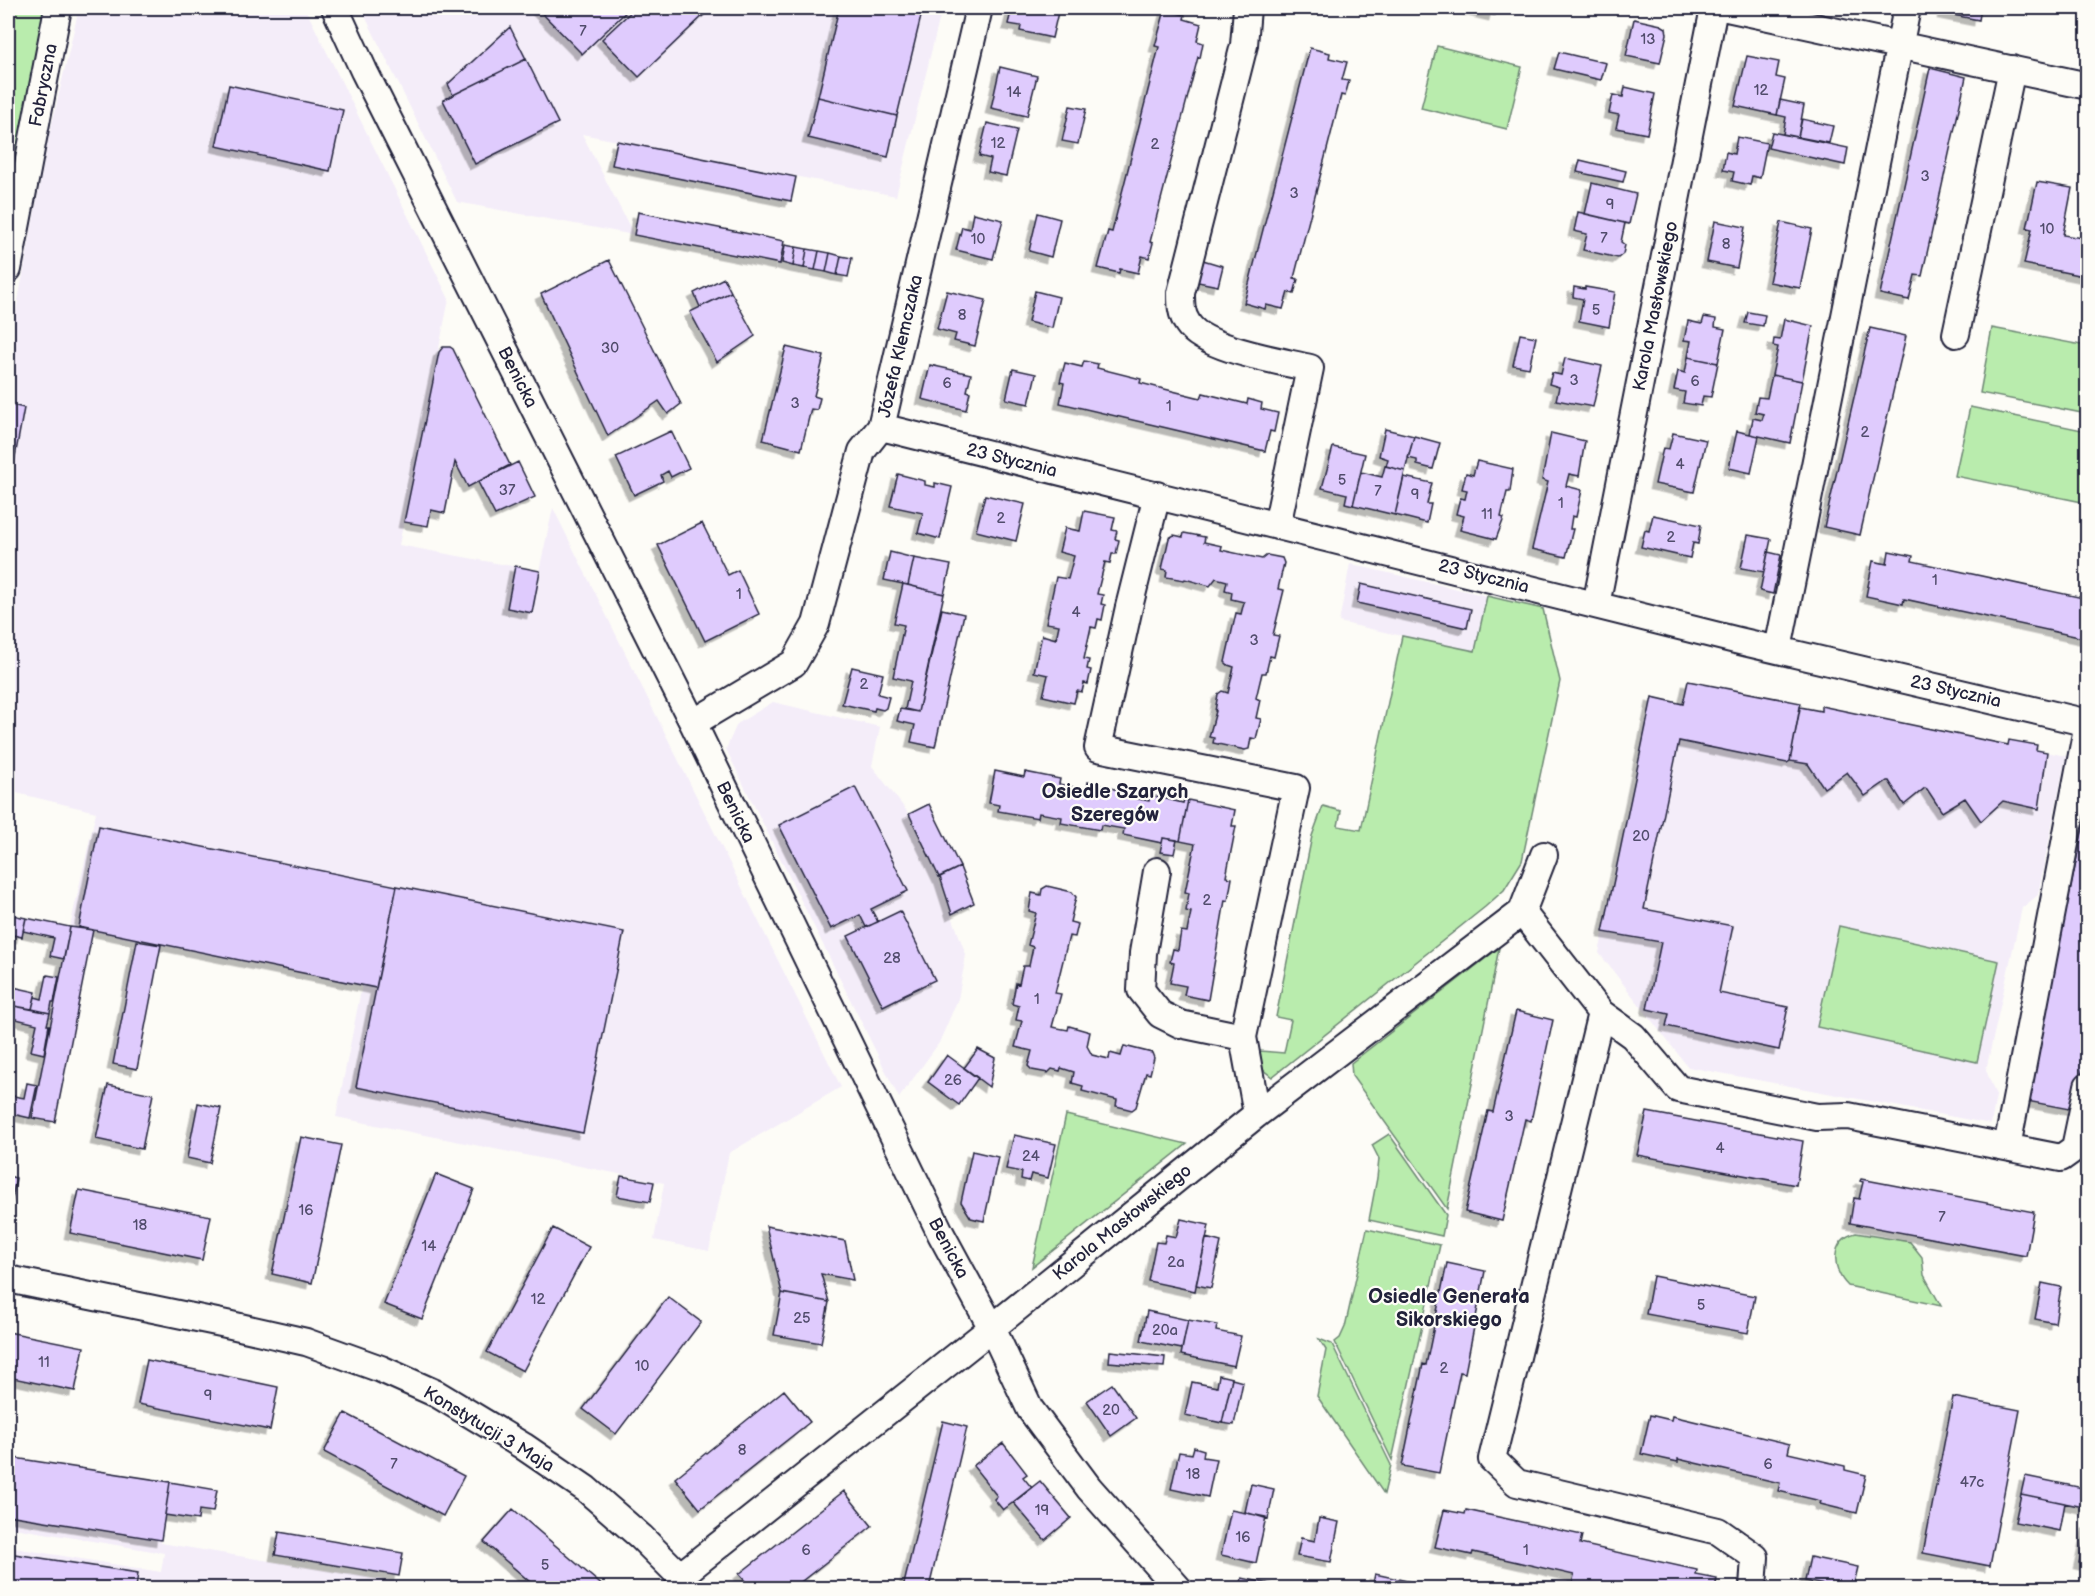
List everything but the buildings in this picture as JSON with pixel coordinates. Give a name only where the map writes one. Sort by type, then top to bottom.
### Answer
[{"type":"street","name":"Fabryczna","points":[[8,269],[58,8]]},
{"type":"street","name":"Benicka","points":[[335,8],[380,103],[693,723],[941,1234],[992,1328],[1030,1409],[1089,1488],[1178,1588]]},
{"type":"street","name":"Józefa Klemczaka","points":[[693,723],[794,663],[816,624],[862,451],[881,427],[979,8]]},
{"type":"street","points":[[1247,8],[1244,45],[1181,293],[1181,309],[1189,326],[1206,339],[1228,348],[1310,368],[1276,526]]},
{"type":"street","name":"Karola Masłowskiego","points":[[1596,604],[1714,8]]},
{"type":"street","points":[[1728,8],[2088,86]]},
{"type":"street","points":[[1778,649],[1907,8]]},
{"type":"street","points":[[1956,334],[2012,69]]},
{"type":"street","name":"23 Stycznia","points":[[881,427],[1276,526],[2088,723]]},
{"type":"street","points":[[1156,495],[1098,748],[1296,788],[1243,1037],[1257,1114]]},
{"type":"street","points":[[2007,1147],[2088,723]]},
{"type":"street","points":[[1544,855],[1522,912],[1601,1013],[1633,1036],[1678,1089],[1817,1117],[1848,1116],[2061,1158],[2075,1148],[2088,1086]]},
{"type":"street","points":[[1157,871],[1143,953],[1141,990],[1160,1014],[1180,1024],[1243,1037]]},
{"type":"street","name":"Karola Masłowskiego","points":[[684,1582],[992,1328],[1257,1114],[1522,912]]},
{"type":"street","points":[[1601,1013],[1492,1459],[1516,1483],[1718,1530],[1755,1557],[1753,1588]]},
{"type":"street","name":"Konstytucji 3 Maja","points":[[8,1279],[231,1324],[306,1342],[381,1369],[437,1394],[523,1446],[577,1483],[641,1538],[684,1582]]},
{"type":"shaded area","points":[[79,8],[305,8],[449,299],[399,545],[539,571],[553,508],[841,1087],[729,1153],[709,1251],[654,1240],[664,1183],[336,1117],[362,985],[70,927],[96,812],[8,791],[8,354],[49,136]]},
{"type":"shaded area","points":[[361,8],[942,8],[896,196],[582,134],[634,235],[457,202]]},
{"type":"shaded area","points":[[1350,564],[1487,596],[1475,652],[1339,622]]},
{"type":"shaded area","points":[[1688,681],[1801,703],[1800,707],[1820,711],[1821,706],[2008,745],[2009,740],[2037,745],[2036,750],[2066,756],[2038,895],[2022,908],[1986,1070],[1996,1096],[1991,1124],[1688,1067],[1599,953],[1652,697],[1683,704]]},
{"type":"shaded area","points":[[773,702],[880,727],[872,766],[906,810],[938,877],[966,955],[958,999],[939,1043],[899,1098],[726,749],[737,724]]},
{"type":"shaded area","points":[[8,1457],[170,1482],[161,1543],[432,1588],[8,1588],[8,1547],[161,1572],[164,1553],[8,1527]]},
{"type":"green space","points":[[8,8],[48,8],[8,202]]},
{"type":"green space","points":[[1437,46],[1522,67],[1507,129],[1421,108]]},
{"type":"green space","points":[[1992,328],[2087,346],[2087,414],[1980,393]]},
{"type":"green space","points":[[1970,407],[2087,431],[2087,503],[1955,476]]},
{"type":"green space","points":[[1487,596],[1543,609],[1560,681],[1522,861],[1504,890],[1485,907],[1272,1077],[1262,1069],[1259,1053],[1260,1051],[1284,1053],[1291,1020],[1276,1017],[1312,836],[1323,806],[1341,811],[1338,826],[1361,830],[1402,636],[1475,651]]},
{"type":"green space","points":[[1839,926],[1999,961],[1977,1062],[1817,1027]]},
{"type":"green space","points":[[1499,948],[1447,1209],[1352,1076],[1351,1063]]},
{"type":"green space","points":[[1066,1115],[1187,1144],[1032,1267]]},
{"type":"green space","points":[[1389,1134],[1446,1215],[1442,1236],[1369,1220],[1379,1159],[1372,1145]]},
{"type":"green space","points":[[1367,1229],[1440,1245],[1392,1460],[1335,1342],[1340,1338],[1345,1327]]},
{"type":"green space","points":[[1856,1233],[1910,1242],[1922,1257],[1924,1275],[1941,1306],[1848,1286],[1838,1272],[1836,1256],[1841,1242],[1847,1236]]},
{"type":"green space","points":[[1319,1339],[1332,1344],[1391,1465],[1384,1494],[1317,1396],[1326,1350]]},
{"type":"district","name":"Osiedle Szarych Szeregów","points":[[1115,802]]},
{"type":"district","name":"Osiedle Generała Sikorskiego","points":[[1449,1308]]}]
